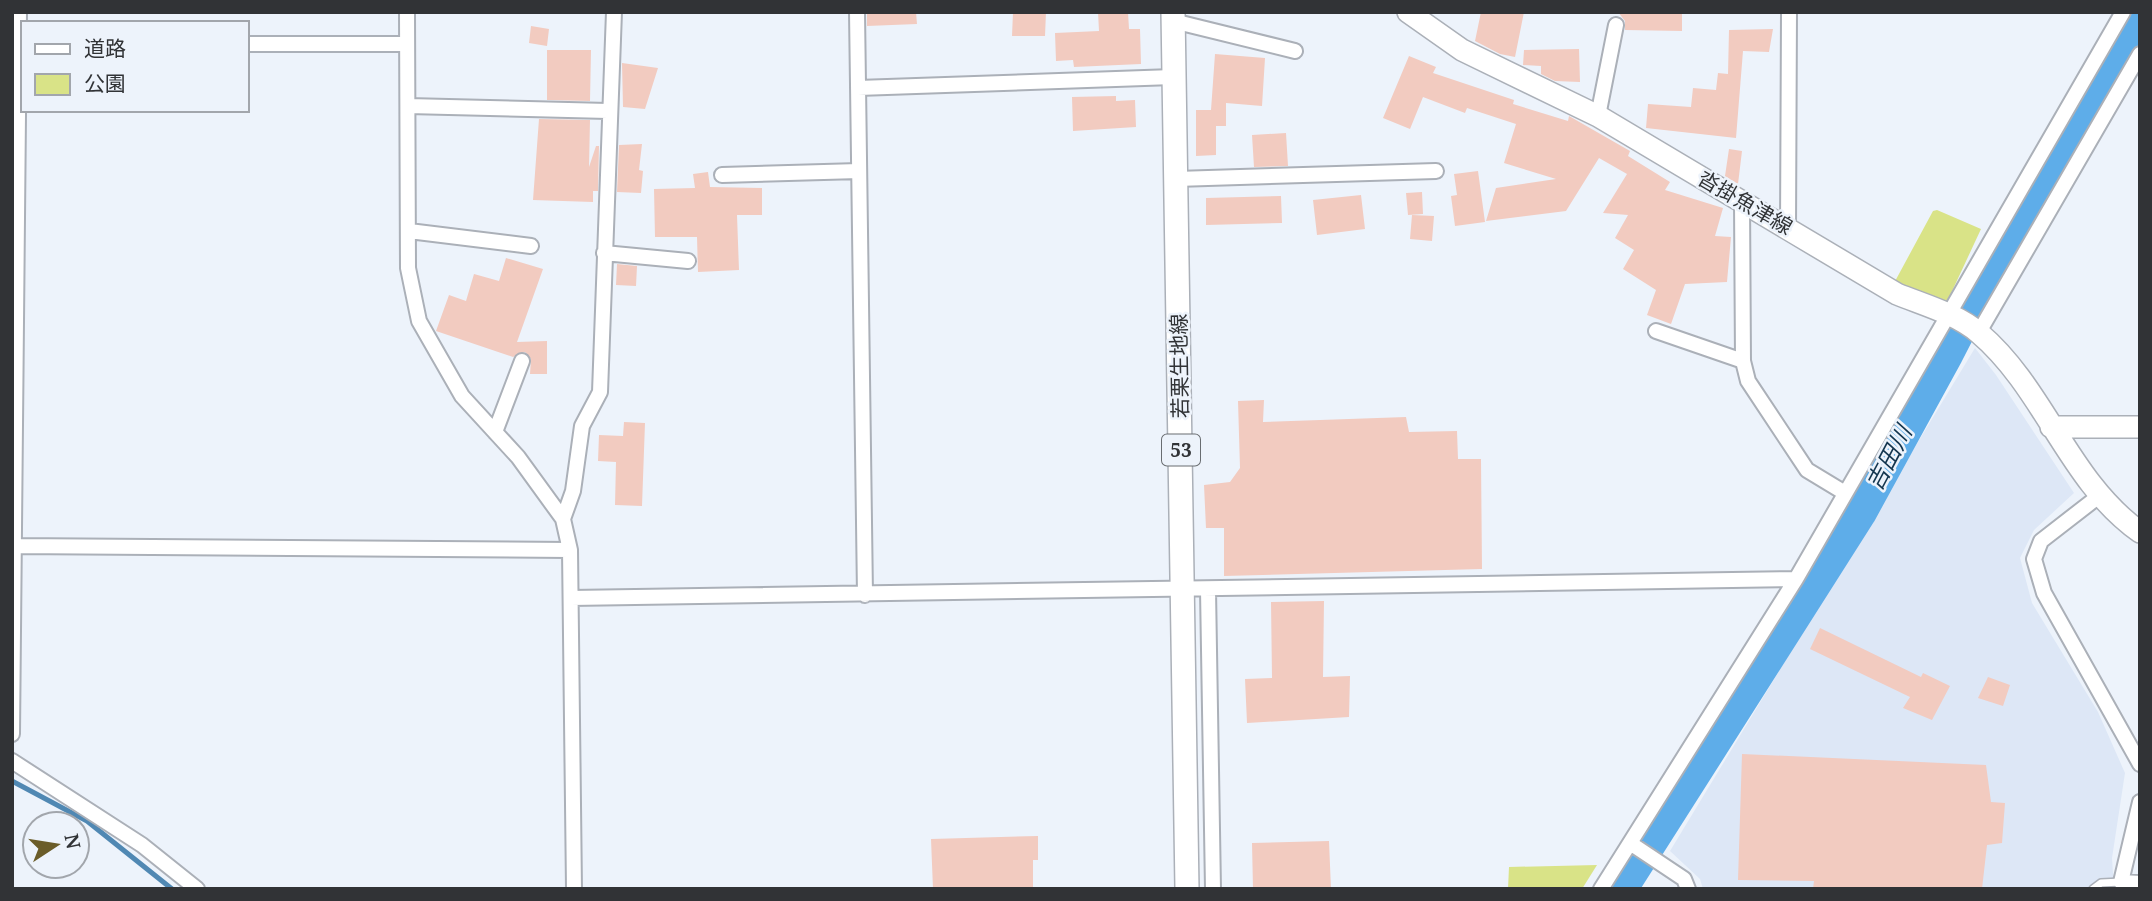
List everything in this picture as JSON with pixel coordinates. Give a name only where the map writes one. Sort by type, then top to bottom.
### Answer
[{"type":"main road","name":"沓掛魚津線","points":[[1408,12],[1462,50],[1598,116],[1897,294],[1950,316],[1976,331],[2009,363],[2099,496],[2140,532]]},
{"type":"main road","name":"若栗生地線","points":[[1173,17],[1187,889]]},
{"type":"main road","points":[[2051,427],[2140,427]]},
{"type":"street","points":[[12,734],[19,12]]},
{"type":"street","points":[[407,12],[408,268],[419,321],[462,396],[518,457],[563,519],[570,550],[574,889]]},
{"type":"street","points":[[563,519],[573,491],[582,426],[600,392],[608,111],[614,12]]},
{"type":"street","points":[[857,12],[865,594]]},
{"type":"street","points":[[1788,228],[1789,12]]},
{"type":"street","points":[[1601,889],[1796,579],[2123,12]]},
{"type":"street","points":[[1173,17],[1294,51]]},
{"type":"street","points":[[1598,116],[1616,24]]},
{"type":"street","points":[[248,44],[407,44]]},
{"type":"street","points":[[1976,331],[2140,54]]},
{"type":"street","points":[[858,88],[1173,77]]},
{"type":"street","points":[[408,106],[608,111]]},
{"type":"street","points":[[1176,179],[1436,170]]},
{"type":"street","points":[[722,175],[859,171]]},
{"type":"street","points":[[1742,201],[1742,361],[1748,381],[1807,470],[1845,493]]},
{"type":"street","points":[[409,231],[531,246]]},
{"type":"street","points":[[604,253],[688,261]]},
{"type":"street","points":[[1656,331],[1742,361]]},
{"type":"street","points":[[495,432],[522,361]]},
{"type":"street","points":[[2099,496],[2041,541],[2035,559],[2044,593],[2140,764]]},
{"type":"street","points":[[14,546],[570,550]]},
{"type":"street","points":[[571,598],[1796,579]]},
{"type":"street","points":[[1208,590],[1213,889]]},
{"type":"street","points":[[12,761],[142,845],[197,889]]},
{"type":"street","points":[[2140,802],[2121,882],[2140,883]]},
{"type":"street","points":[[1630,843],[1684,879],[1688,889]]},
{"type":"lane","points":[[2093,889],[2101,883],[2121,882]]},
{"type":"shaded area","points":[[1975,348],[1996,375],[2074,493],[2034,530],[2020,558],[2032,603],[2098,712],[2125,773],[2112,858],[2114,889],[1703,889],[1700,879],[1670,851]]},
{"type":"green space","points":[[1937,210],[1981,229],[1947,302],[1893,285],[1933,211]]},
{"type":"green space","points":[[1597,865],[1582,889],[1508,889],[1509,867]]},
{"type":"building","points":[[867,12],[916,12],[917,24],[867,26]]},
{"type":"building","points":[[1013,12],[1046,12],[1045,36],[1012,36]]},
{"type":"building","points":[[1098,12],[1128,12],[1129,29],[1140,29],[1141,64],[1074,67],[1073,60],[1056,61],[1055,33],[1099,31]]},
{"type":"building","points":[[1481,12],[1524,12],[1515,57],[1500,54],[1475,41]]},
{"type":"building","points":[[1618,12],[1682,12],[1682,31],[1625,30],[1625,21]]},
{"type":"building","points":[[531,26],[549,29],[547,46],[529,43]]},
{"type":"building","points":[[1773,29],[1769,52],[1743,51],[1736,138],[1646,128],[1648,104],[1691,107],[1693,88],[1716,90],[1718,73],[1728,74],[1729,30]]},
{"type":"building","points":[[1579,49],[1580,82],[1555,81],[1541,74],[1541,66],[1523,65],[1524,50]]},
{"type":"building","points":[[547,50],[591,50],[590,101],[547,100]]},
{"type":"building","points":[[1215,54],[1265,58],[1262,106],[1226,103],[1226,126],[1216,126],[1216,155],[1196,156],[1196,110],[1211,110]]},
{"type":"building","points":[[1409,56],[1436,67],[1433,73],[1514,100],[1513,104],[1568,121],[1569,116],[1630,151],[1628,156],[1670,182],[1665,190],[1723,208],[1715,236],[1731,237],[1727,282],[1685,284],[1671,324],[1647,315],[1656,290],[1623,269],[1634,250],[1615,238],[1628,215],[1603,213],[1627,174],[1599,158],[1566,211],[1486,221],[1496,188],[1556,179],[1504,163],[1516,124],[1467,108],[1465,113],[1423,97],[1410,129],[1383,118]]},
{"type":"building","points":[[622,63],[658,68],[645,109],[623,107]]},
{"type":"building","points":[[1116,96],[1116,101],[1135,100],[1136,127],[1073,131],[1072,97]]},
{"type":"building","points":[[539,119],[590,120],[589,167],[596,146],[599,146],[598,191],[593,191],[593,202],[533,200]]},
{"type":"building","points":[[1286,133],[1288,166],[1254,167],[1252,135]]},
{"type":"building","points":[[642,144],[639,170],[643,171],[641,193],[617,192],[619,145]]},
{"type":"building","points":[[1729,149],[1742,151],[1738,184],[1725,176]]},
{"type":"building","points":[[1478,171],[1485,222],[1455,226],[1451,196],[1457,195],[1454,174]]},
{"type":"building","points":[[708,172],[710,187],[762,188],[762,215],[737,215],[739,270],[698,272],[697,237],[655,237],[654,189],[695,188],[693,174]]},
{"type":"building","points":[[1422,192],[1423,214],[1408,215],[1406,193]]},
{"type":"building","points":[[1361,195],[1365,229],[1317,235],[1313,200]]},
{"type":"building","points":[[1281,196],[1282,223],[1206,225],[1206,198]]},
{"type":"building","points":[[1412,215],[1434,216],[1432,241],[1410,239]]},
{"type":"building","points":[[506,258],[543,269],[517,342],[547,341],[547,374],[530,374],[531,359],[525,352],[513,357],[436,331],[449,295],[466,301],[474,274],[499,281]]},
{"type":"building","points":[[617,264],[637,266],[636,286],[616,285]]},
{"type":"building","points":[[1264,400],[1263,422],[1406,417],[1409,432],[1457,431],[1458,459],[1481,459],[1482,569],[1224,576],[1224,528],[1206,528],[1204,485],[1230,482],[1240,468],[1238,401]]},
{"type":"building","points":[[624,422],[645,423],[642,506],[615,505],[616,462],[598,461],[599,435],[623,436]]},
{"type":"building","points":[[1324,601],[1323,677],[1350,676],[1349,717],[1247,723],[1245,679],[1272,678],[1271,602]]},
{"type":"building","points":[[1820,628],[1921,677],[1923,673],[1950,686],[1932,720],[1903,708],[1910,697],[1810,649]]},
{"type":"building","points":[[1988,677],[2010,685],[2003,706],[1978,698]]},
{"type":"building","points":[[1742,754],[1986,765],[1991,802],[2005,803],[2002,843],[1987,845],[1982,889],[1813,889],[1814,881],[1738,880]]},
{"type":"building","points":[[1038,836],[1038,860],[1033,860],[1033,889],[933,889],[931,839]]},
{"type":"building","points":[[1329,841],[1331,889],[1253,889],[1252,843]]},
{"type":"waterway","name":"吉田川","points":[[1621,889],[1860,513],[1947,354],[2021,210],[2140,18]]},
{"type":"waterway","points":[[12,781],[87,821],[172,889]]}]
